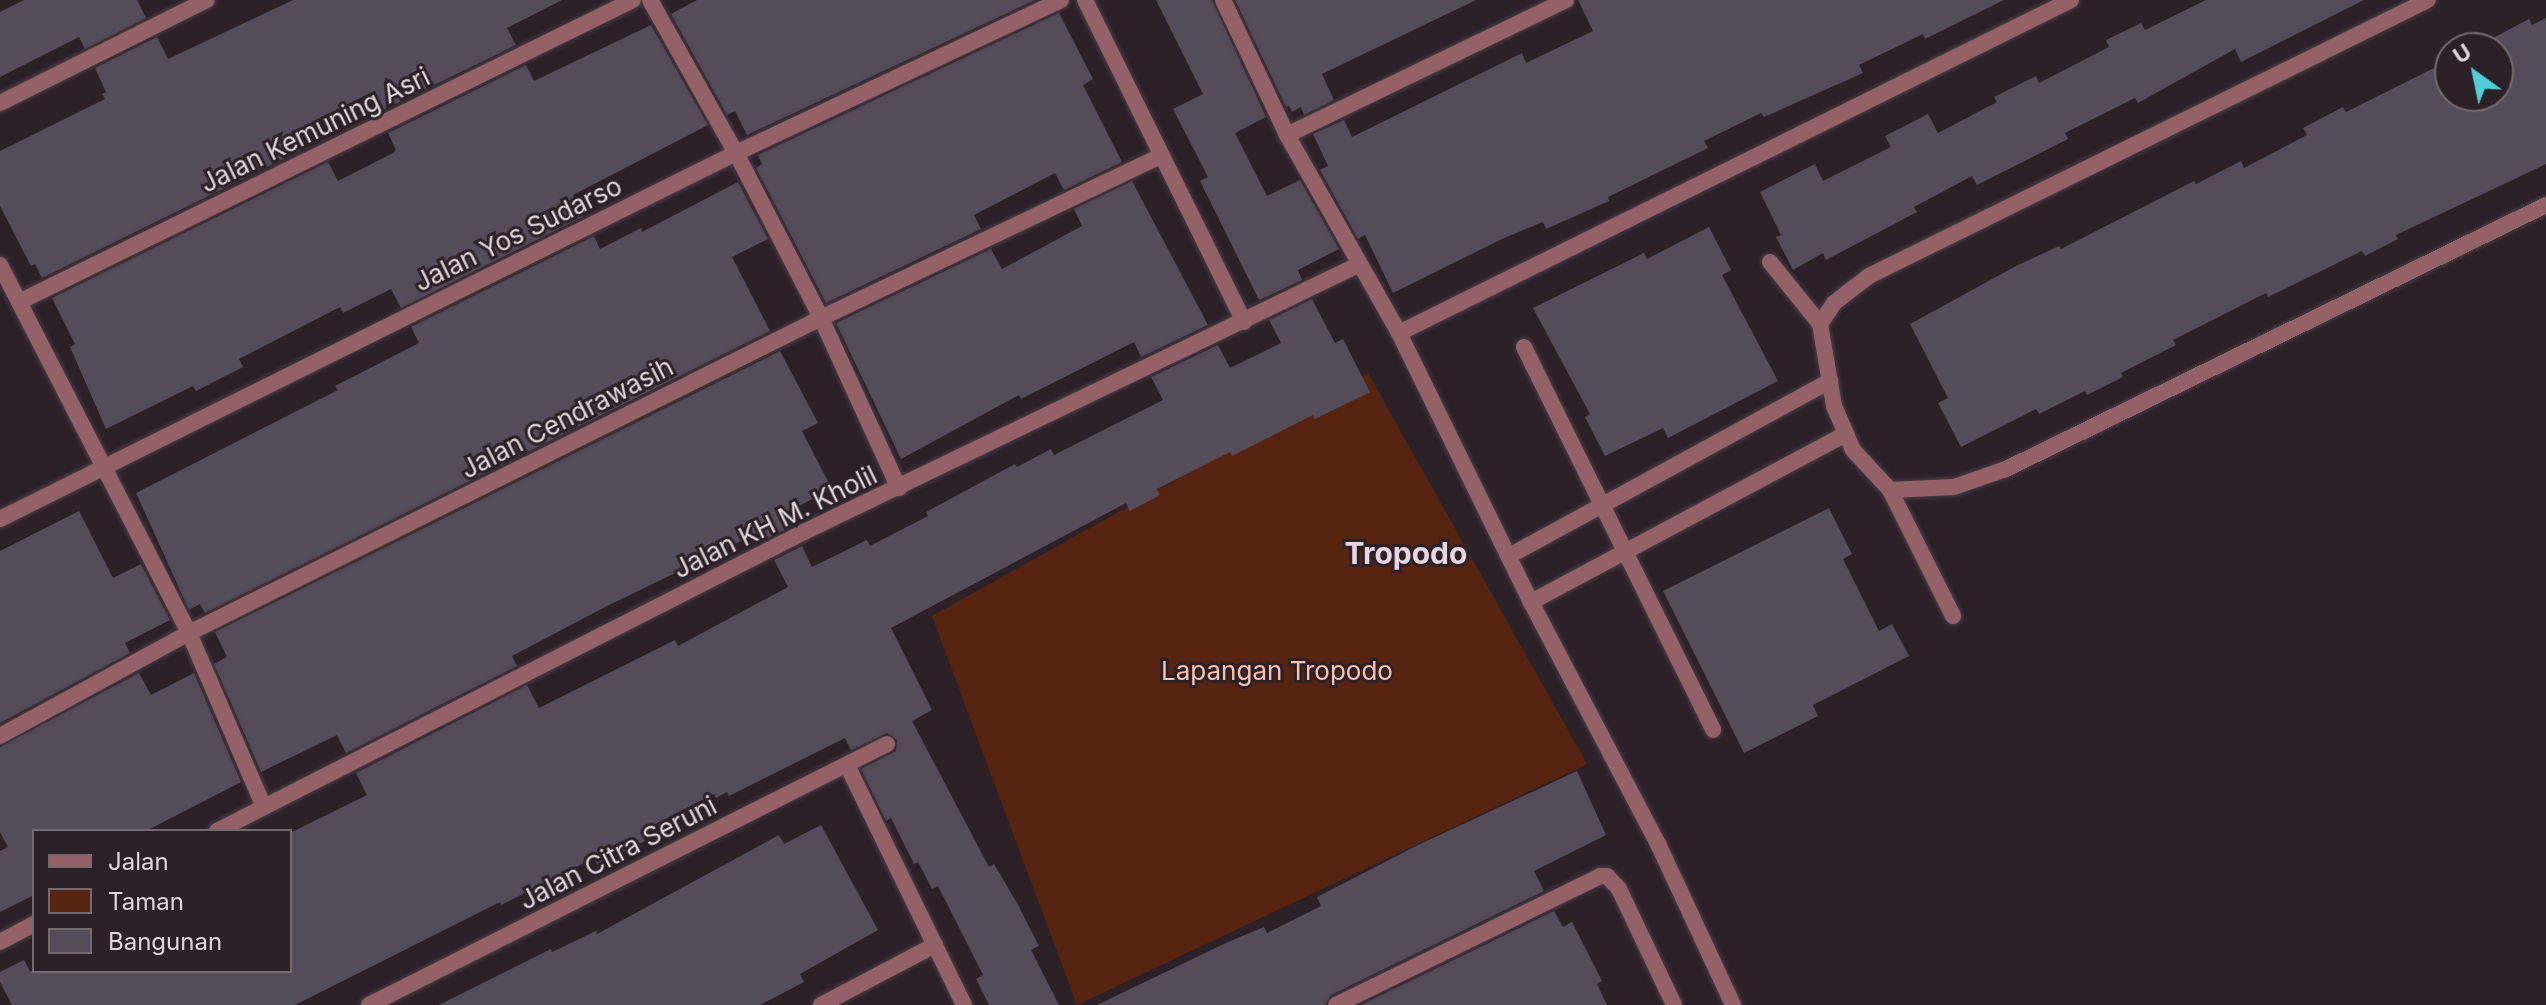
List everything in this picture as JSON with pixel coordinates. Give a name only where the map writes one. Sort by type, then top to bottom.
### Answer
[{"type":"street","points":[[0,103],[207,0]]},
{"type":"street","name":"Jalan Kemuning Asri","points":[[19,302],[633,0]]},
{"type":"street","points":[[650,0],[736,153],[821,318],[899,488]]},
{"type":"street","name":"Jalan Yos Sudarso","points":[[0,519],[736,153],[1061,0]]},
{"type":"street","points":[[1085,0],[1244,322]]},
{"type":"street","points":[[1223,0],[1287,135],[1399,333],[1531,602],[1659,846],[1733,1005]]},
{"type":"street","points":[[1287,135],[1566,0]]},
{"type":"street","points":[[1399,333],[2071,0]]},
{"type":"street","points":[[1820,324],[1834,303],[1869,276],[2428,0]]},
{"type":"street","name":"Jalan Cendrawasih","points":[[0,736],[189,633],[821,318],[1160,156]]},
{"type":"street","points":[[1890,490],[1954,487],[2006,469],[2546,205]]},
{"type":"street","points":[[1770,262],[1820,324],[1834,406],[1853,450],[1890,490],[1953,616]]},
{"type":"street","points":[[0,265],[189,633],[264,807]]},
{"type":"street","name":"Jalan KH M. Kholil","points":[[221,829],[804,532],[1358,265]]},
{"type":"street","points":[[1524,347],[1627,550],[1713,730]]},
{"type":"street","points":[[1509,556],[1830,381]]},
{"type":"street","points":[[1531,602],[1846,434]]},
{"type":"street","name":"Jalan Citra Seruni","points":[[369,1005],[887,744]]},
{"type":"street","points":[[847,765],[964,1005]]},
{"type":"street","points":[[1336,1005],[1600,876],[1607,876],[1619,889],[1674,1005]]},
{"type":"street","points":[[0,942],[32,925]]},
{"type":"street","points":[[821,1005],[935,945]]},
{"type":"green space","name":"Lapangan Tropodo","points":[[1368,373],[1587,764],[1077,1005],[932,616]]},
{"type":"building","points":[[24,0],[137,0],[146,18],[85,49],[79,37],[0,77],[0,12]]},
{"type":"building","points":[[293,0],[562,0],[507,28],[516,45],[377,113],[368,94],[309,124],[318,142],[42,278],[35,264],[31,266],[0,206],[0,151],[105,99],[102,94],[106,92],[95,68],[157,37],[168,59]]},
{"type":"building","points":[[697,0],[1035,0],[747,135],[735,111],[727,115],[671,14]]},
{"type":"building","points":[[1156,0],[1212,0],[1266,117],[1235,133],[1267,196],[1300,180],[1339,249],[1298,270],[1302,280],[1259,300],[1200,181],[1208,177],[1173,109],[1203,94]]},
{"type":"building","points":[[1235,0],[1476,0],[1322,74],[1334,100],[1304,115],[1301,107],[1292,112],[1289,106],[1286,107]]},
{"type":"building","points":[[1578,0],[2004,0],[1925,39],[1923,34],[1859,65],[1863,73],[1764,117],[1761,113],[1704,141],[1708,148],[1608,197],[1609,201],[1546,229],[1543,222],[1504,238],[1393,293],[1365,235],[1358,239],[1320,170],[1328,166],[1313,134],[1344,120],[1352,137],[1522,53],[1526,63],[1593,31]]},
{"type":"building","points":[[2206,0],[2364,0],[2241,62],[2235,49],[2138,103],[2135,98],[2065,133],[2068,139],[1977,185],[1972,176],[1914,207],[1917,212],[1826,260],[1823,253],[1793,270],[1776,237],[1781,235],[1760,192],[1815,164],[1823,181],[1891,147],[1885,136],[1928,114],[1938,133],[1997,102],[1994,97],[2036,76],[2039,83],[2109,47],[2106,40],[2141,23],[2145,30]]},
{"type":"building","points":[[1059,13],[1093,79],[1083,85],[1122,162],[1064,190],[1055,173],[974,215],[981,229],[826,303],[756,168],[762,164],[758,155]]},
{"type":"building","points":[[2546,18],[2546,164],[2396,235],[2398,239],[2365,256],[2362,251],[2268,297],[2266,293],[2173,340],[2176,345],[2121,373],[2123,377],[2087,395],[2085,391],[2039,414],[2036,409],[1961,447],[1938,403],[1948,398],[1910,324],[2016,266],[2059,246],[2061,249],[2194,181],[2196,184],[2241,161],[2244,168],[2307,135],[2303,128],[2343,107],[2346,112],[2434,68],[2434,112],[2514,112],[2514,32],[2504,32],[2529,19],[2532,25]]},
{"type":"building","points":[[651,25],[708,125],[573,195],[584,216],[401,308],[391,289],[343,313],[340,307],[239,359],[243,367],[196,391],[193,386],[106,429],[70,347],[75,344],[52,298],[328,162],[338,181],[393,153],[396,150],[388,133],[526,65],[534,81]]},
{"type":"building","points":[[1132,181],[1208,325],[1141,357],[1134,342],[1021,399],[1019,395],[901,459],[836,323],[991,249],[1002,269],[1082,226],[1074,209]]},
{"type":"building","points":[[738,182],[768,239],[732,257],[770,331],[205,613],[200,604],[189,610],[136,493],[338,390],[335,386],[419,343],[411,327],[594,236],[600,249],[641,228],[642,232]]},
{"type":"building","points":[[1709,227],[1731,270],[1722,275],[1778,381],[1668,438],[1663,428],[1605,456],[1585,417],[1590,414],[1533,308],[1644,253],[1647,259]]},
{"type":"building","points":[[1312,299],[1335,343],[1343,339],[1370,392],[1315,419],[1313,415],[1232,456],[1230,452],[1157,489],[1160,495],[1130,511],[1126,503],[891,628],[932,710],[912,721],[989,867],[994,864],[1017,903],[1039,946],[1031,950],[1059,1005],[989,1005],[976,979],[983,975],[938,886],[932,889],[918,862],[914,864],[891,818],[886,821],[861,769],[896,751],[897,740],[887,733],[851,750],[845,738],[729,796],[727,792],[716,798],[714,794],[640,832],[645,841],[597,865],[594,858],[501,905],[500,902],[295,1005],[12,1005],[0,982],[0,972],[24,960],[32,973],[292,973],[292,832],[367,795],[356,773],[527,685],[539,708],[675,640],[678,646],[788,587],[774,560],[802,546],[812,567],[867,540],[870,546],[928,516],[926,512],[1015,464],[1017,467],[1051,449],[1054,455],[1163,400],[1151,377],[1218,345],[1230,368],[1281,343],[1269,320]]},
{"type":"building","points":[[780,351],[818,423],[802,431],[832,489],[785,513],[792,526],[764,540],[760,532],[607,606],[512,656],[517,666],[346,753],[337,735],[261,772],[214,664],[227,657],[215,632]]},
{"type":"building","points":[[1829,508],[1852,554],[1843,559],[1879,631],[1892,624],[1909,656],[1813,705],[1818,716],[1744,753],[1663,591]]},
{"type":"building","points":[[79,511],[113,578],[141,564],[170,620],[125,643],[130,653],[0,723],[0,551]]},
{"type":"building","points":[[139,673],[151,695],[194,673],[241,782],[150,829],[32,829],[32,896],[0,912],[0,851],[8,847],[0,832],[0,747]]},
{"type":"building","points":[[1577,771],[1606,835],[1534,871],[1544,891],[1331,995],[1325,1005],[1097,1005],[1228,942],[1264,927],[1267,933],[1321,906],[1317,897],[1418,845]]},
{"type":"building","points":[[821,825],[878,930],[800,974],[804,982],[760,1005],[439,1005],[551,949],[552,952],[596,931],[597,934],[779,835],[784,844]]},
{"type":"building","points":[[1554,911],[1563,927],[1572,922],[1602,981],[1597,984],[1607,1005],[1361,1005]]},
{"type":"district","name":"Tropodo","points":[[1406,553]]}]
